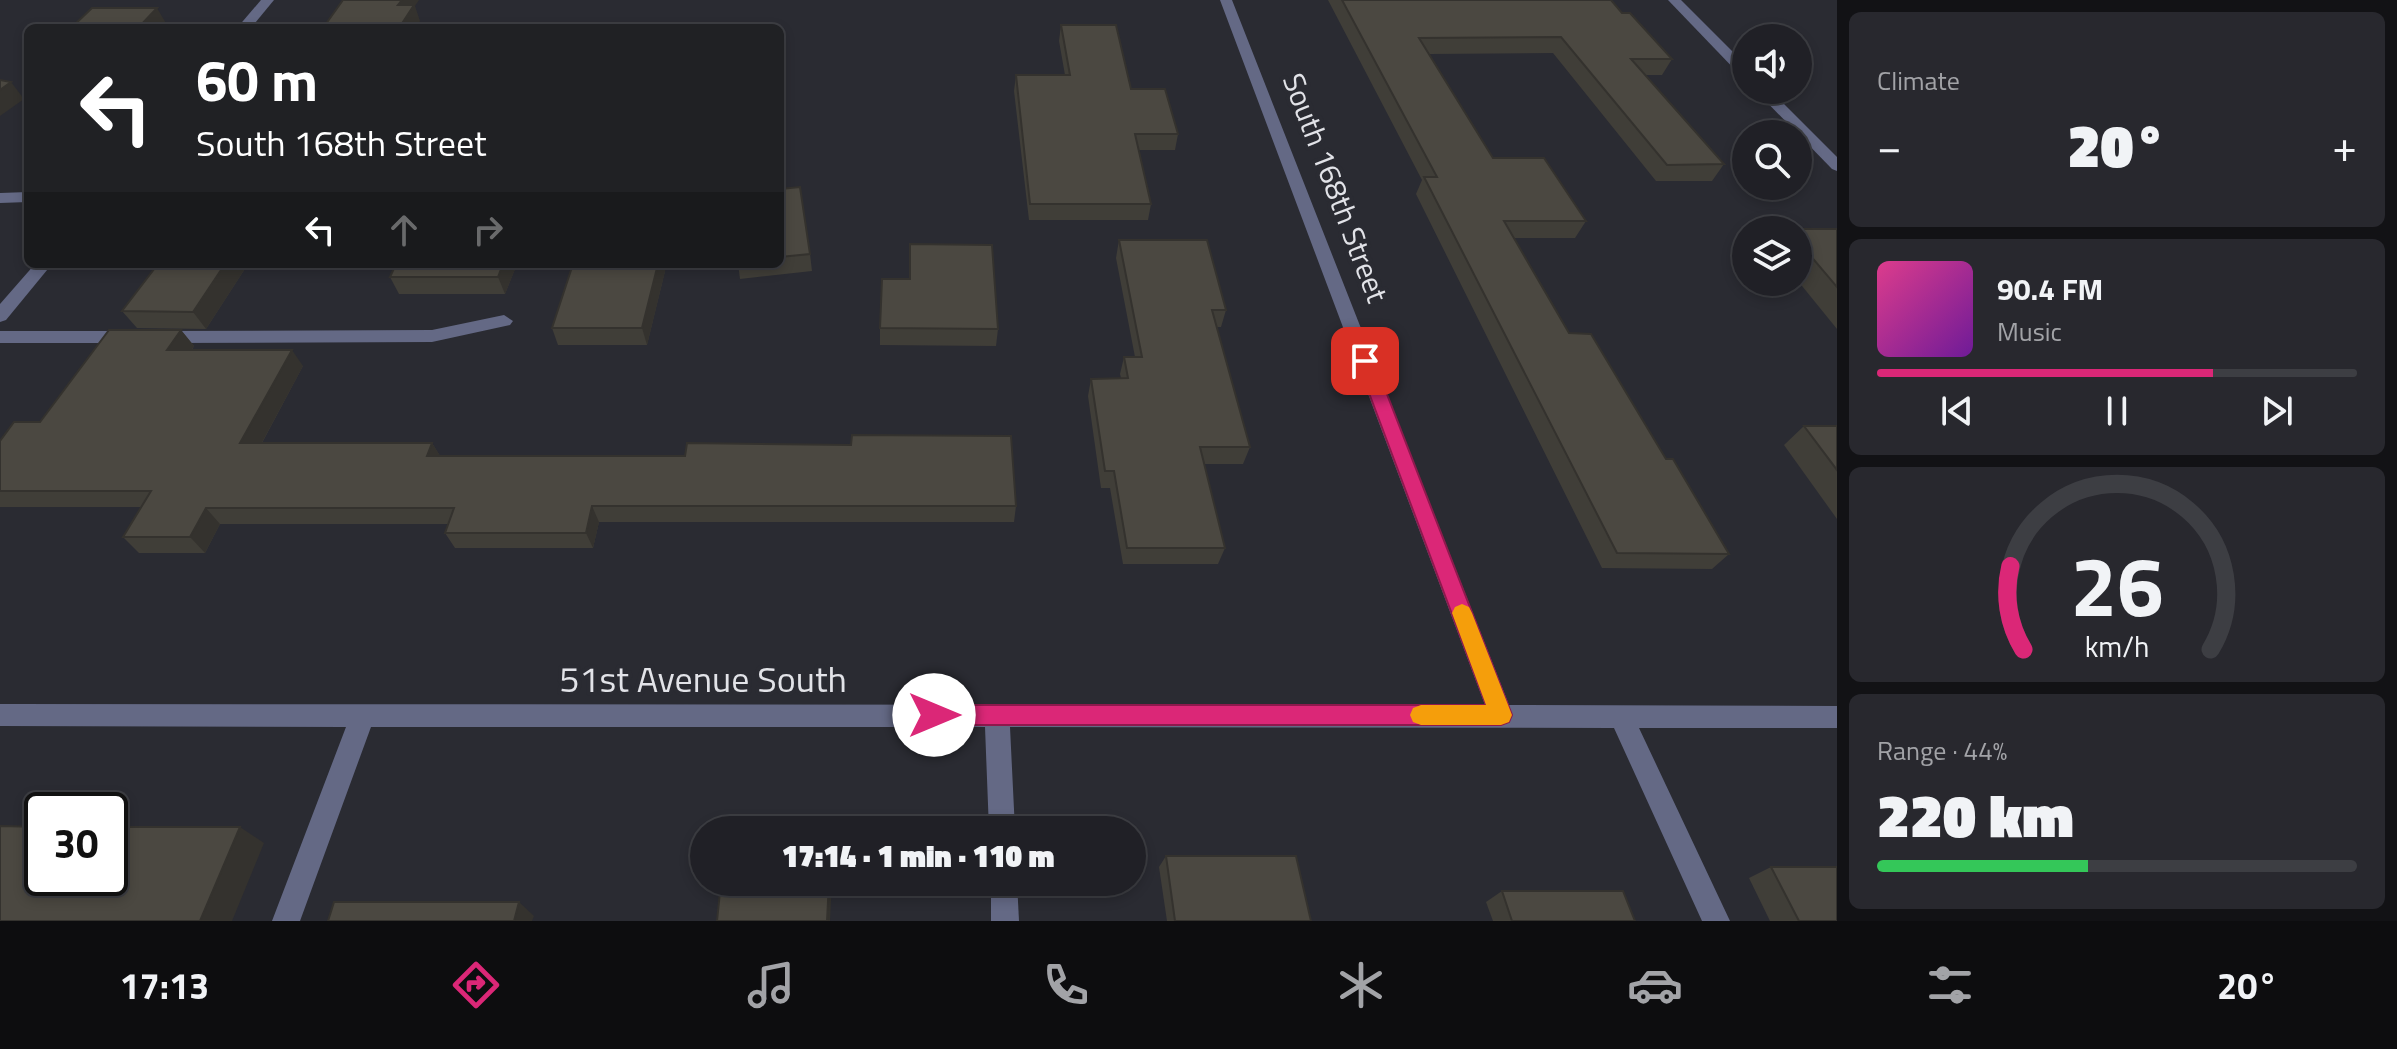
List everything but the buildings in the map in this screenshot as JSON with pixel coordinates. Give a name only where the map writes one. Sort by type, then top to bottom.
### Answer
[{"type":"street","points":[[247,24],[268,0]]},
{"type":"street","name":"South 168th Street","points":[[1226,0],[1501,715]]},
{"type":"street","points":[[1674,0],[1732,59]]},
{"type":"street","points":[[1776,104],[1837,166]]},
{"type":"street","points":[[0,198],[24,197]]},
{"type":"street","points":[[0,316],[41,268]]},
{"type":"street","points":[[0,337],[382,338],[432,336],[504,321]]},
{"type":"street","name":"51st Avenue South","points":[[0,715],[1837,717]]},
{"type":"street","points":[[286,921],[363,715]]},
{"type":"street","points":[[997,715],[1001,816]]},
{"type":"street","points":[[1621,716],[1716,921]]},
{"type":"street","points":[[1004,896],[1005,921]]},
{"type":"slow traffic","points":[[1421,715],[1501,715],[1462,613]]},
{"type":"route","points":[[934,715],[1501,715],[1365,361]]}]
